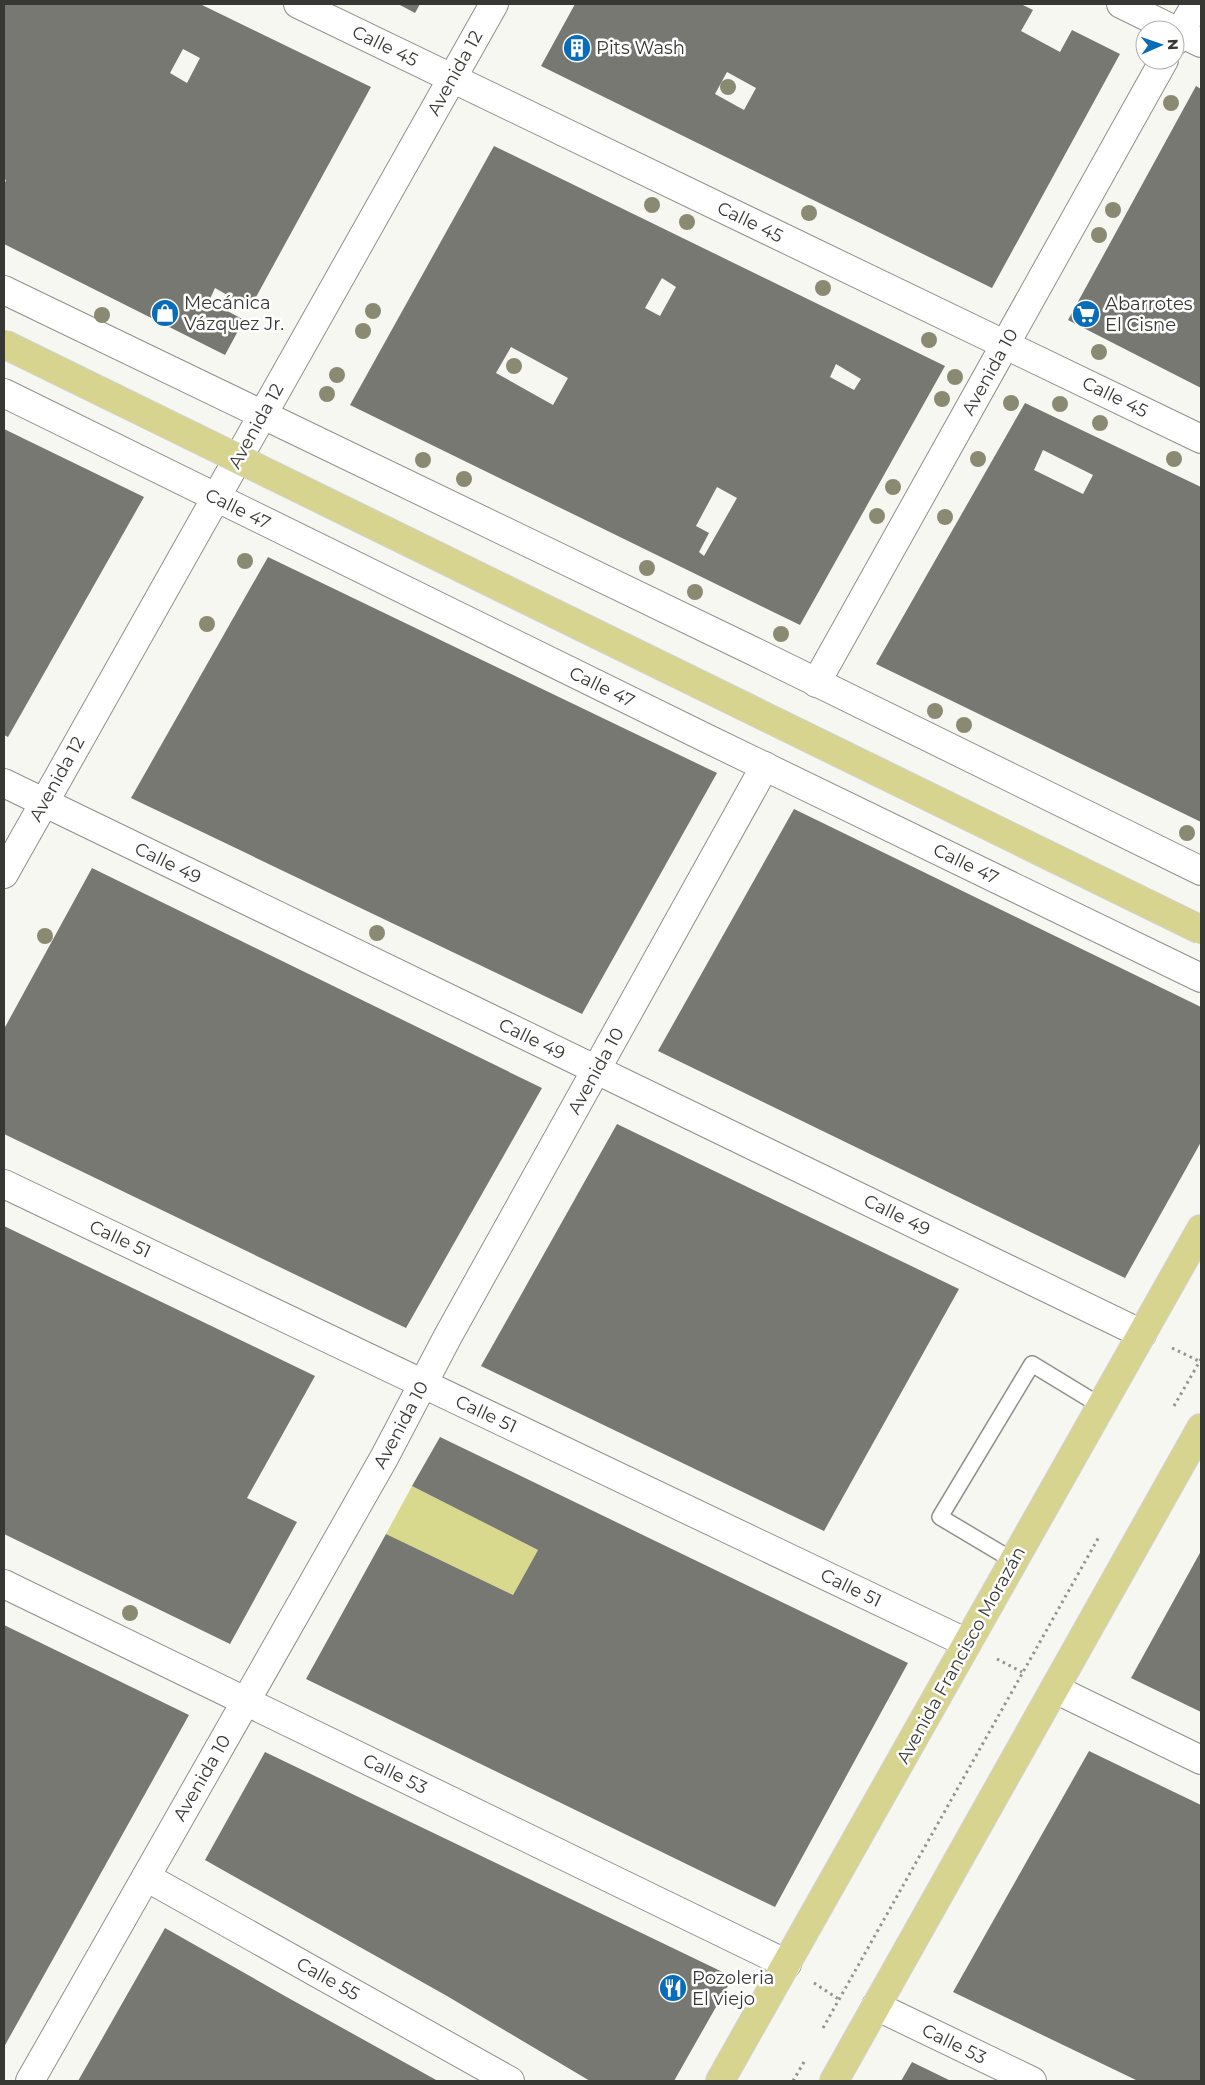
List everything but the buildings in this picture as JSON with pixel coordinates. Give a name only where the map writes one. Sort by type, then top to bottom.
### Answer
[{"type":"main road","points":[[4,344],[1201,930]]},
{"type":"main road","name":"Avenida Francisco Morazán","points":[[720,2081],[1201,1229]]},
{"type":"main road","points":[[834,2081],[1201,1428]]},
{"type":"street","name":"Calle 45","points":[[298,4],[1201,439]]},
{"type":"street","name":"Avenida 12","points":[[4,874],[494,4]]},
{"type":"street","points":[[1121,4],[1150,20]]},
{"type":"street","points":[[1185,39],[1196,4]]},
{"type":"street","name":"Avenida 10","points":[[816,683],[1158,70]]},
{"type":"street","points":[[4,290],[751,650],[1201,871]]},
{"type":"street","name":"Calle 47","points":[[4,393],[1201,978]]},
{"type":"street","name":"Avenida 10","points":[[30,2081],[384,1458],[448,1336],[765,766]]},
{"type":"street","name":"Calle 49","points":[[4,783],[1142,1334]]},
{"type":"street","name":"Calle 51","points":[[4,1184],[967,1643]]},
{"type":"street","name":"Calle 53","points":[[4,1584],[787,1964]]},
{"type":"street","points":[[1055,1689],[1201,1760]]},
{"type":"street","name":"Calle 55","points":[[146,1877],[510,2081]]},
{"type":"street","name":"Calle 53","points":[[876,2006],[1032,2081]]},
{"type":"lane","points":[[1014,1561],[940,1517],[1032,1364],[1101,1406]]},
{"type":"path","points":[[1170,1413],[1201,1359]]},
{"type":"path","points":[[820,2032],[1101,1533]]},
{"type":"path","points":[[967,1643],[1055,1689]]},
{"type":"path","points":[[787,1964],[838,2000],[876,2006]]},
{"type":"path","points":[[793,2081],[807,2057]]},
{"type":"shaded area","points":[[412,1486],[538,1550],[513,1595],[386,1534]]},
{"type":"place","name":"Pits Wash","points":[[577,48]]},
{"type":"place","name":"Mecánica Vázquez Jr.","points":[[165,313]]},
{"type":"place","name":"Abarrotes El Cisne","points":[[1086,314]]},
{"type":"place","name":"Pozoleria El viejo","points":[[673,1988]]}]
